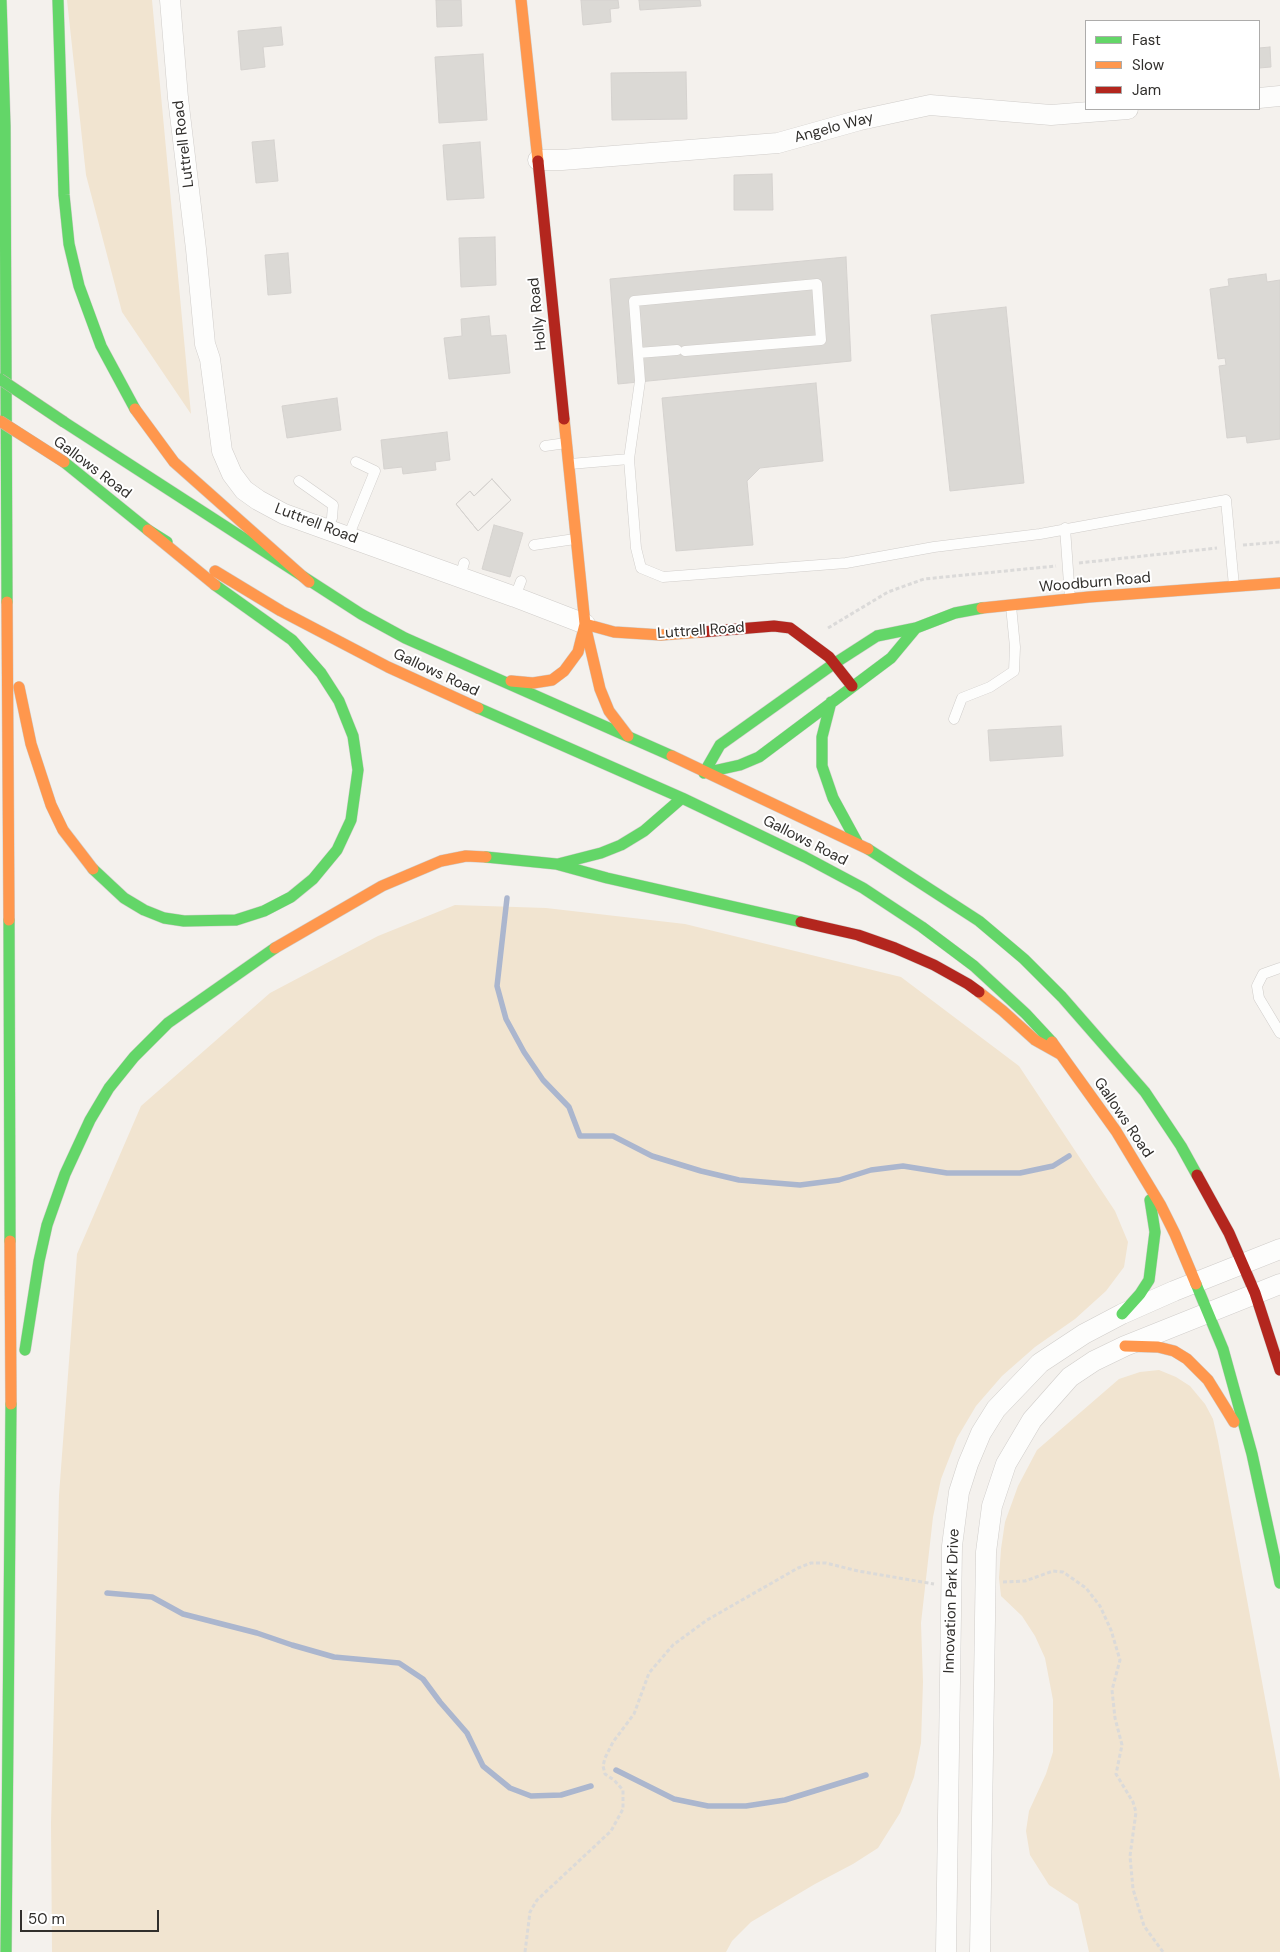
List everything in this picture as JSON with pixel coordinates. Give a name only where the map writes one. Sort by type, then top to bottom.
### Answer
[{"type":"main road","points":[[1,0],[5,136],[11,1498],[6,1952]]},
{"type":"main road","points":[[58,0],[64,195],[69,244],[79,286],[101,346],[134,408],[174,462],[224,509],[310,582]]},
{"type":"main road","name":"Holly Road","points":[[521,0],[585,624]]},
{"type":"main road","name":"Gallows Road","points":[[0,379],[361,614],[406,638],[628,736],[701,776],[774,803],[857,842],[979,921],[1024,959],[1110,1050],[1145,1092],[1180,1146],[1229,1233],[1255,1294],[1280,1370]]},
{"type":"main road","name":"Gallows Road","points":[[0,421],[64,462],[148,530],[281,611],[380,663],[521,728],[684,794],[863,888],[922,927],[981,972],[1040,1028],[1060,1054],[1116,1131],[1175,1234],[1222,1349],[1252,1454],[1278,1565],[1280,1583]]},
{"type":"main road","points":[[8,632],[31,744],[51,805],[63,830],[85,860],[103,880],[124,898],[144,910],[164,918],[184,921],[236,920],[264,911],[291,897],[313,879],[337,850],[350,820],[358,770],[353,736],[339,701],[321,673],[292,640],[210,581],[148,530]]},
{"type":"main road","name":"Woodburn Road","points":[[701,776],[720,745],[834,664],[877,636],[916,628],[955,613],[976,609],[1070,599],[1280,584]]},
{"type":"main road","points":[[494,678],[533,683],[552,680],[564,671],[578,652],[585,624]]},
{"type":"main road","points":[[585,624],[600,689],[610,711],[628,736]]},
{"type":"main road","name":"Luttrell Road","points":[[585,624],[614,632],[660,635],[774,626],[790,628],[829,657],[852,686]]},
{"type":"main road","name":"Woodburn Road","points":[[701,776],[740,765],[759,757],[891,658],[916,628]]},
{"type":"main road","points":[[831,702],[822,737],[822,766],[833,798],[857,842]]},
{"type":"main road","points":[[556,864],[601,853],[621,845],[644,831],[673,807],[684,794]]},
{"type":"main road","points":[[11,1498],[23,1365],[39,1261],[48,1225],[66,1174],[90,1120],[109,1088],[134,1058],[168,1023],[265,954],[382,886],[441,861],[466,856],[509,858],[556,864],[607,878],[858,935],[934,964],[968,984],[1003,1010],[1035,1040],[1060,1054]]},
{"type":"main road","points":[[1122,1314],[1140,1294],[1149,1280],[1152,1265],[1155,1232],[1147,1184]]},
{"type":"main road","points":[[1125,1346],[1158,1347],[1174,1351],[1199,1369],[1222,1401],[1252,1454]]},
{"type":"street","name":"Luttrell Road","points":[[170,0],[178,98],[205,344],[210,359],[225,462],[232,474],[244,490],[284,514],[348,537],[412,553],[518,589],[585,624]]},
{"type":"street","points":[[1260,98],[1280,96]]},
{"type":"street","name":"Angelo Way","points":[[538,160],[562,160],[778,143],[860,120],[930,105],[1051,115],[1115,110]]},
{"type":"street","name":"Innovation Park Drive","points":[[946,1952],[952,1546],[959,1492],[981,1432],[996,1409],[1040,1363],[1084,1334],[1122,1314],[1280,1248]]},
{"type":"street","points":[[980,1952],[986,1552],[992,1506],[1006,1464],[1032,1420],[1070,1377],[1094,1361],[1125,1346],[1280,1284]]},
{"type":"lane","points":[[638,354],[821,340],[817,284],[634,301],[640,381],[629,459],[636,548],[641,568],[663,577],[846,563],[934,547],[1040,534],[1226,500],[1234,587]]},
{"type":"lane","points":[[545,446],[567,443]]},
{"type":"lane","points":[[569,464],[629,459]]},
{"type":"lane","points":[[348,537],[375,471],[356,462]]},
{"type":"lane","points":[[299,481],[332,505],[332,518],[326,529]]},
{"type":"lane","points":[[1065,528],[1070,599]]},
{"type":"lane","points":[[534,545],[577,538]]},
{"type":"lane","points":[[954,719],[962,698],[990,687],[1014,670],[1015,647],[1010,605]]},
{"type":"lane","points":[[1280,968],[1263,974],[1257,986],[1259,998],[1280,1033]]},
{"type":"path","points":[[828,628],[888,592],[924,579],[1280,542]]},
{"type":"path","points":[[525,1952],[530,1912],[537,1900],[611,1830],[623,1809],[623,1790],[605,1774],[603,1766],[605,1758],[613,1742],[634,1714],[648,1673],[672,1645],[707,1620],[798,1568],[811,1563],[826,1563],[919,1583],[950,1584]]},
{"type":"path","points":[[985,1583],[1025,1581],[1053,1571],[1064,1572],[1086,1588],[1100,1606],[1112,1630],[1120,1660],[1112,1690],[1114,1718],[1122,1745],[1116,1774],[1133,1802],[1136,1812],[1130,1856],[1133,1889],[1144,1926],[1163,1952]]},
{"type":"shaded area","points":[[67,0],[152,0],[191,414],[122,312],[86,175]]},
{"type":"shaded area","points":[[455,905],[546,908],[685,924],[901,977],[1019,1066],[1115,1211],[1128,1242],[1124,1267],[1106,1291],[1075,1319],[1035,1347],[1002,1376],[976,1406],[957,1438],[941,1479],[933,1517],[921,1623],[923,1682],[921,1743],[914,1777],[900,1813],[878,1848],[751,1922],[732,1941],[726,1952],[52,1952],[51,1823],[59,1495],[77,1254],[141,1106],[270,993],[378,936]]},
{"type":"shaded area","points":[[1159,1370],[1176,1377],[1190,1386],[1205,1404],[1213,1419],[1218,1441],[1280,1780],[1280,1952],[1089,1952],[1078,1904],[1049,1885],[1030,1855],[1026,1831],[1029,1811],[1046,1774],[1053,1752],[1053,1700],[1045,1658],[1035,1636],[1022,1616],[1001,1596],[999,1578],[1005,1522],[1018,1486],[1037,1450],[1119,1379],[1140,1372]]},
{"type":"building","points":[[436,0],[461,0],[462,26],[437,27]]},
{"type":"building","points":[[581,0],[618,0],[619,8],[610,9],[611,22],[583,25]]},
{"type":"building","points":[[639,0],[700,0],[701,6],[640,10]]},
{"type":"building","points":[[281,27],[283,45],[263,47],[265,67],[241,70],[238,31]]},
{"type":"building","points":[[1270,47],[1271,67],[1260,68],[1260,48]]},
{"type":"building","points":[[483,54],[487,120],[439,123],[435,57]]},
{"type":"building","points":[[686,72],[687,119],[612,120],[611,73]]},
{"type":"building","points":[[274,140],[278,181],[256,183],[252,142]]},
{"type":"building","points":[[480,142],[484,198],[447,200],[443,145]]},
{"type":"building","points":[[772,174],[773,210],[734,210],[734,175]]},
{"type":"building","points":[[495,237],[496,285],[461,287],[459,238]]},
{"type":"building","points":[[288,253],[291,293],[268,295],[265,255]]},
{"type":"building","points":[[846,257],[851,361],[618,384],[610,279]]},
{"type":"building","points":[[1266,274],[1267,282],[1280,280],[1280,439],[1247,443],[1246,436],[1227,438],[1219,366],[1226,365],[1225,358],[1218,359],[1210,289],[1229,286],[1228,279]]},
{"type":"building","points":[[1006,307],[1024,483],[950,491],[931,315]]},
{"type":"building","points":[[489,316],[491,336],[506,335],[510,373],[449,379],[444,338],[462,336],[461,319]]},
{"type":"building","points":[[816,383],[823,461],[760,468],[747,481],[753,545],[676,551],[662,398]]},
{"type":"building","points":[[337,398],[341,430],[287,438],[282,406]]},
{"type":"building","points":[[447,432],[450,460],[435,462],[436,470],[403,474],[402,467],[384,469],[381,440]]},
{"type":"building","points":[[492,479],[511,500],[478,531],[456,504],[470,491],[474,496]]},
{"type":"building","points":[[492,479],[511,500],[478,531],[456,504],[470,491],[474,496]]},
{"type":"building","points":[[494,525],[523,533],[510,577],[482,569]]},
{"type":"building","points":[[1061,726],[1063,756],[990,761],[988,730]]},
{"type":"waterway","points":[[507,898],[497,986],[506,1019],[524,1052],[543,1080],[569,1107],[580,1136],[613,1136],[652,1156],[739,1180],[800,1185],[839,1180],[871,1170],[903,1166],[947,1173],[1020,1173],[1053,1166],[1069,1156]]},
{"type":"waterway","points":[[107,1593],[152,1597],[183,1614],[257,1633],[334,1657],[399,1663],[423,1679],[467,1733],[483,1766],[510,1788],[531,1796],[561,1795],[591,1786]]},
{"type":"waterway","points":[[616,1770],[674,1799],[708,1806],[746,1806],[785,1800],[866,1775]]},
{"type":"traffic: fast","points":[[1,0],[5,126],[7,602]]},
{"type":"traffic: fast","points":[[58,0],[64,195],[69,244],[79,286],[101,346],[135,409]]},
{"type":"traffic: fast","points":[[0,379],[64,422]]},
{"type":"traffic: fast","points":[[64,422],[361,614],[405,638],[672,756]]},
{"type":"traffic: fast","points":[[64,462],[148,530],[167,542]]},
{"type":"traffic: fast","points":[[93,869],[124,898],[144,910],[164,918],[184,921],[236,920],[264,911],[291,897],[313,879],[337,850],[351,820],[358,770],[353,736],[339,701],[321,673],[292,640],[215,585]]},
{"type":"traffic: fast","points":[[704,773],[720,745],[832,665],[877,636],[916,628],[955,613],[982,608]]},
{"type":"traffic: fast","points":[[704,773],[740,765],[759,757],[891,658],[916,628]]},
{"type":"traffic: fast","points":[[831,702],[822,737],[822,766],[833,798],[857,842]]},
{"type":"traffic: fast","points":[[478,708],[682,798],[805,857],[863,888],[922,927],[974,966],[1026,1014],[1052,1042]]},
{"type":"traffic: fast","points":[[558,864],[601,853],[621,845],[644,831],[682,798]]},
{"type":"traffic: fast","points":[[868,849],[979,921],[1024,959],[1062,997],[1145,1092],[1181,1146],[1197,1175]]},
{"type":"traffic: fast","points":[[486,857],[556,864],[607,878],[801,922]]},
{"type":"traffic: fast","points":[[9,920],[10,1241]]},
{"type":"traffic: fast","points":[[25,1350],[39,1261],[47,1225],[65,1174],[90,1120],[109,1088],[134,1057],[168,1023],[275,948]]},
{"type":"traffic: fast","points":[[1122,1314],[1140,1294],[1149,1280],[1155,1232],[1150,1200]]},
{"type":"traffic: fast","points":[[1196,1284],[1223,1349],[1252,1454],[1280,1583]]},
{"type":"traffic: fast","points":[[6,1952],[11,1404]]},
{"type":"traffic: slow","points":[[521,0],[538,161]]},
{"type":"traffic: slow","points":[[135,409],[174,462],[309,582]]},
{"type":"traffic: slow","points":[[564,419],[585,624],[614,632],[661,635],[701,632]]},
{"type":"traffic: slow","points":[[0,421],[64,462]]},
{"type":"traffic: slow","points":[[148,530],[215,585]]},
{"type":"traffic: slow","points":[[215,571],[281,611],[388,667],[478,708]]},
{"type":"traffic: slow","points":[[982,608],[1089,597],[1280,583]]},
{"type":"traffic: slow","points":[[7,602],[9,920]]},
{"type":"traffic: slow","points":[[511,681],[533,683],[552,680],[564,671],[578,652],[585,624]]},
{"type":"traffic: slow","points":[[585,625],[600,689],[609,711],[628,736]]},
{"type":"traffic: slow","points":[[19,687],[31,744],[51,805],[63,830],[93,869]]},
{"type":"traffic: slow","points":[[672,756],[868,849]]},
{"type":"traffic: slow","points":[[275,948],[382,886],[441,861],[466,856],[486,857]]},
{"type":"traffic: slow","points":[[979,992],[1035,1040],[1060,1054]]},
{"type":"traffic: slow","points":[[1052,1042],[1116,1131],[1160,1204],[1196,1284]]},
{"type":"traffic: slow","points":[[10,1241],[11,1404]]},
{"type":"traffic: slow","points":[[1125,1346],[1158,1347],[1174,1351],[1187,1359],[1208,1380],[1234,1422]]},
{"type":"traffic: jam","points":[[538,161],[564,419]]},
{"type":"traffic: jam","points":[[701,632],[774,626],[790,628],[829,657],[852,686]]},
{"type":"traffic: jam","points":[[801,922],[858,935],[895,948],[934,965],[979,992]]},
{"type":"traffic: jam","points":[[1197,1175],[1229,1233],[1255,1293],[1280,1370]]}]
